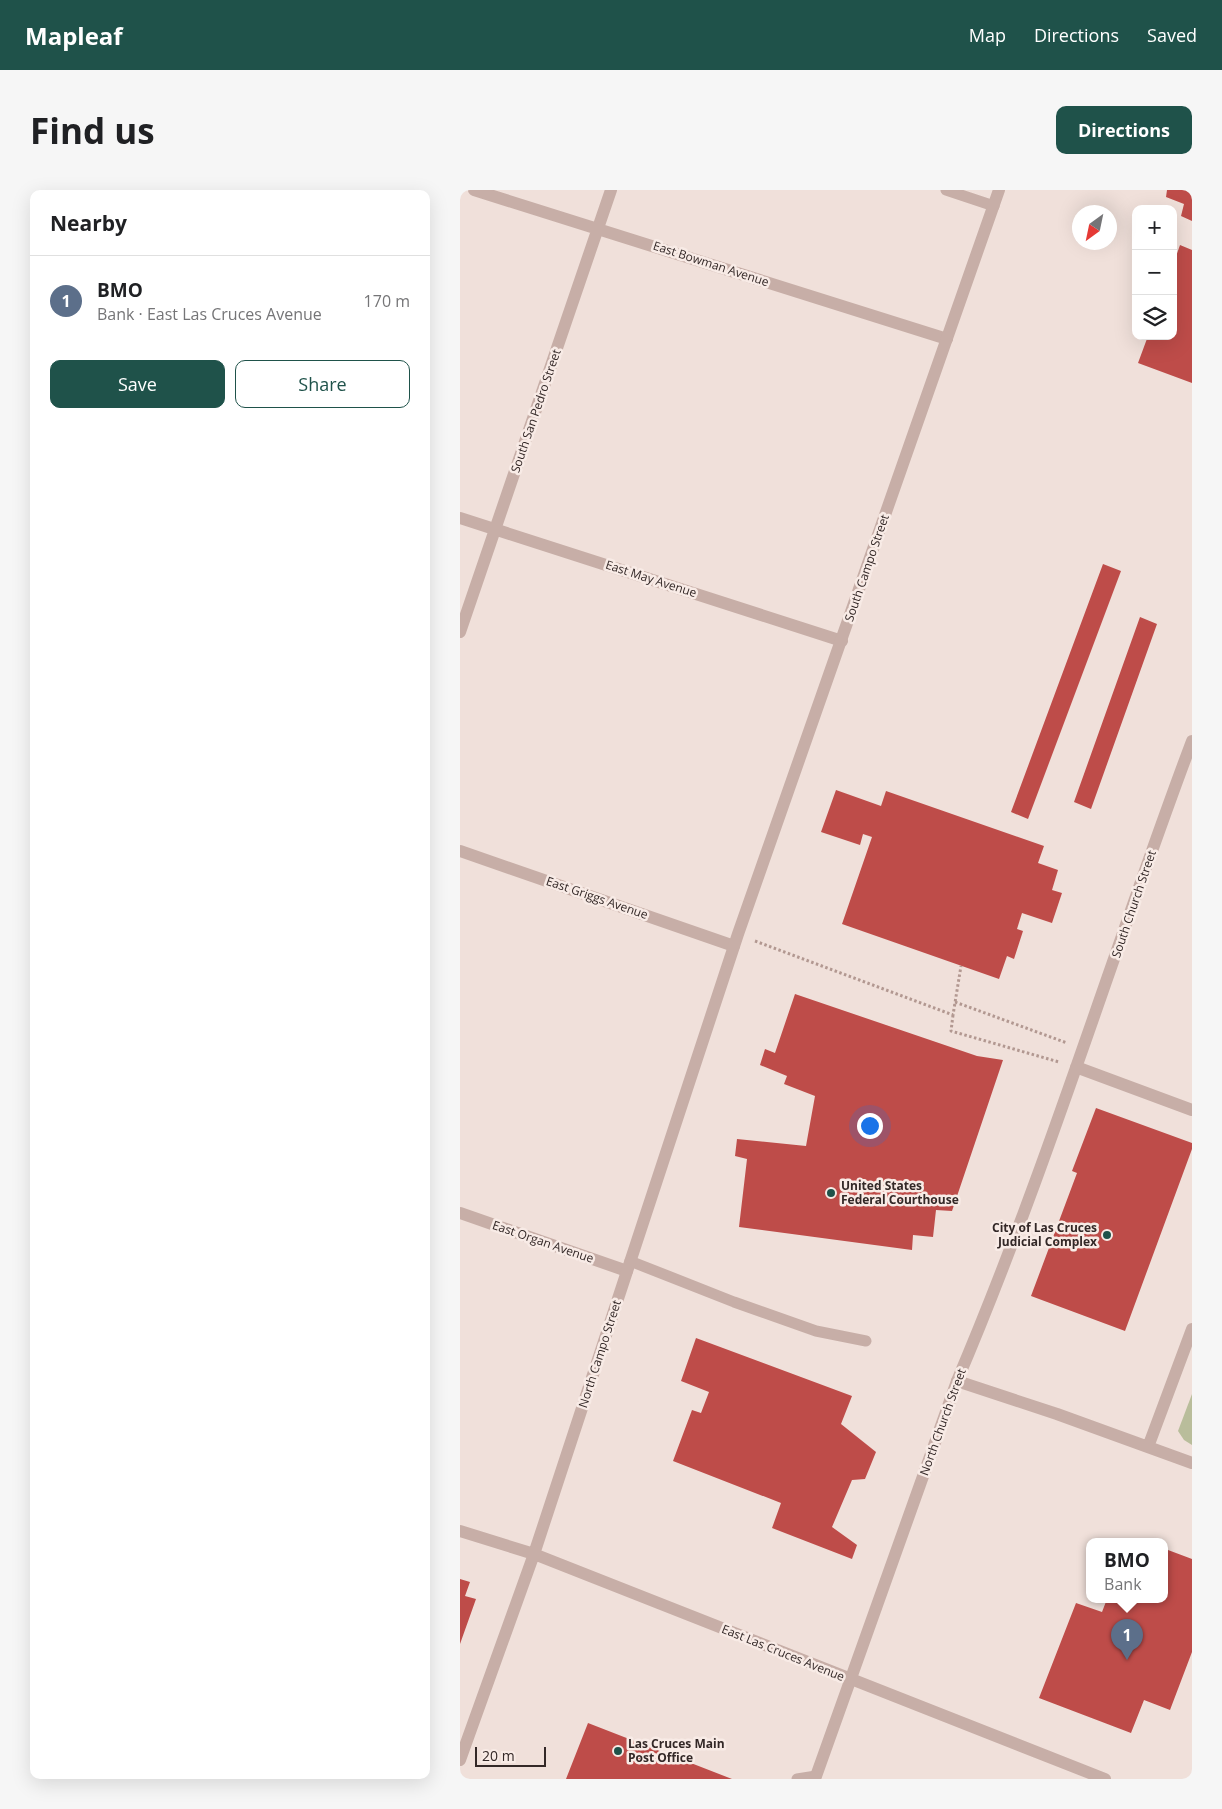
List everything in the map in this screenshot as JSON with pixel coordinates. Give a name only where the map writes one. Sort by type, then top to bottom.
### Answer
[{"type":"street","name":"East Bowman Avenue","points":[[474,190],[946,339]]},
{"type":"street","name":"South San Pedro Street","points":[[460,632],[611,190]]},
{"type":"street","name":"South Campo Street","points":[[736,940],[999,190]]},
{"type":"street","name":"East May Avenue","points":[[460,518],[842,641]]},
{"type":"street","name":"South Church Street","points":[[1076,1068],[1192,741]]},
{"type":"street","name":"East Griggs Avenue","points":[[460,851],[736,940]]},
{"type":"street","name":"North Campo Street","points":[[460,1760],[534,1554],[736,940]]},
{"type":"street","points":[[1076,1068],[1192,1110]]},
{"type":"street","name":"North Church Street","points":[[815,1778],[957,1381],[984,1318],[1076,1068]]},
{"type":"street","name":"East Organ Avenue","points":[[460,1213],[628,1266]]},
{"type":"street","points":[[1148,1447],[1192,1329]]},
{"type":"street","points":[[957,1381],[1057,1414],[1192,1463]]},
{"type":"street","name":"East Las Cruces Avenue","points":[[460,1530],[534,1554],[1105,1779]]},
{"type":"lane","points":[[946,190],[994,206]]},
{"type":"lane","points":[[628,1266],[816,1331],[866,1341]]},
{"type":"lane","points":[[797,1779],[815,1778]]},
{"type":"path","points":[[736,940],[953,1016]]},
{"type":"path","points":[[961,966],[951,1031],[1037,1056]]},
{"type":"path","points":[[955,1002],[1083,1048]]},
{"type":"green space","points":[[1192,1394],[1192,1445],[1184,1440],[1178,1431]]},
{"type":"building","points":[[1167,190],[1192,190],[1192,221],[1181,216],[1184,204],[1166,197]]},
{"type":"building","points":[[1180,245],[1192,250],[1192,383],[1138,363],[1147,340],[1177,340],[1177,254]]},
{"type":"building","points":[[1103,564],[1121,571],[1028,819],[1011,812]]},
{"type":"building","points":[[1140,617],[1157,624],[1091,809],[1074,802]]},
{"type":"building","points":[[836,790],[881,806],[886,791],[1044,846],[1038,863],[1058,870],[1052,890],[1062,893],[1052,923],[1022,913],[1017,929],[1023,931],[1014,959],[1007,956],[999,979],[842,924],[872,837],[863,834],[860,845],[821,832]]},
{"type":"building","points":[[795,994],[977,1056],[1003,1060],[952,1211],[936,1210],[933,1237],[913,1235],[912,1250],[739,1227],[747,1159],[735,1156],[737,1139],[806,1146],[815,1096],[784,1084],[787,1076],[760,1065],[765,1049],[775,1053]]},
{"type":"building","name":"City of Las Cruces Judicial Complex","points":[[1096,1108],[1192,1143],[1192,1149],[1125,1331],[1031,1296],[1077,1173],[1072,1171]]},
{"type":"building","points":[[696,1338],[852,1396],[841,1424],[876,1452],[865,1479],[852,1480],[832,1527],[857,1545],[852,1559],[772,1528],[781,1503],[673,1461],[692,1410],[701,1413],[709,1392],[681,1381]]},
{"type":"building","points":[[1168,1550],[1192,1559],[1192,1652],[1170,1710],[1144,1700],[1131,1733],[1039,1698],[1076,1603],[1102,1612],[1105,1603],[1168,1603]]},
{"type":"building","points":[[460,1579],[470,1582],[465,1596],[476,1599],[460,1644]]},
{"type":"building","name":"Las Cruces Main Post Office","points":[[588,1723],[732,1779],[566,1779]]},
{"type":"place","name":"United States Federal Courthouse","points":[[831,1193]]},
{"type":"place","name":"City of Las Cruces Judicial Complex","points":[[1107,1235]]},
{"type":"place","name":"BMO","points":[[1127,1660]]},
{"type":"place","name":"Las Cruces Main Post Office","points":[[618,1751]]}]
